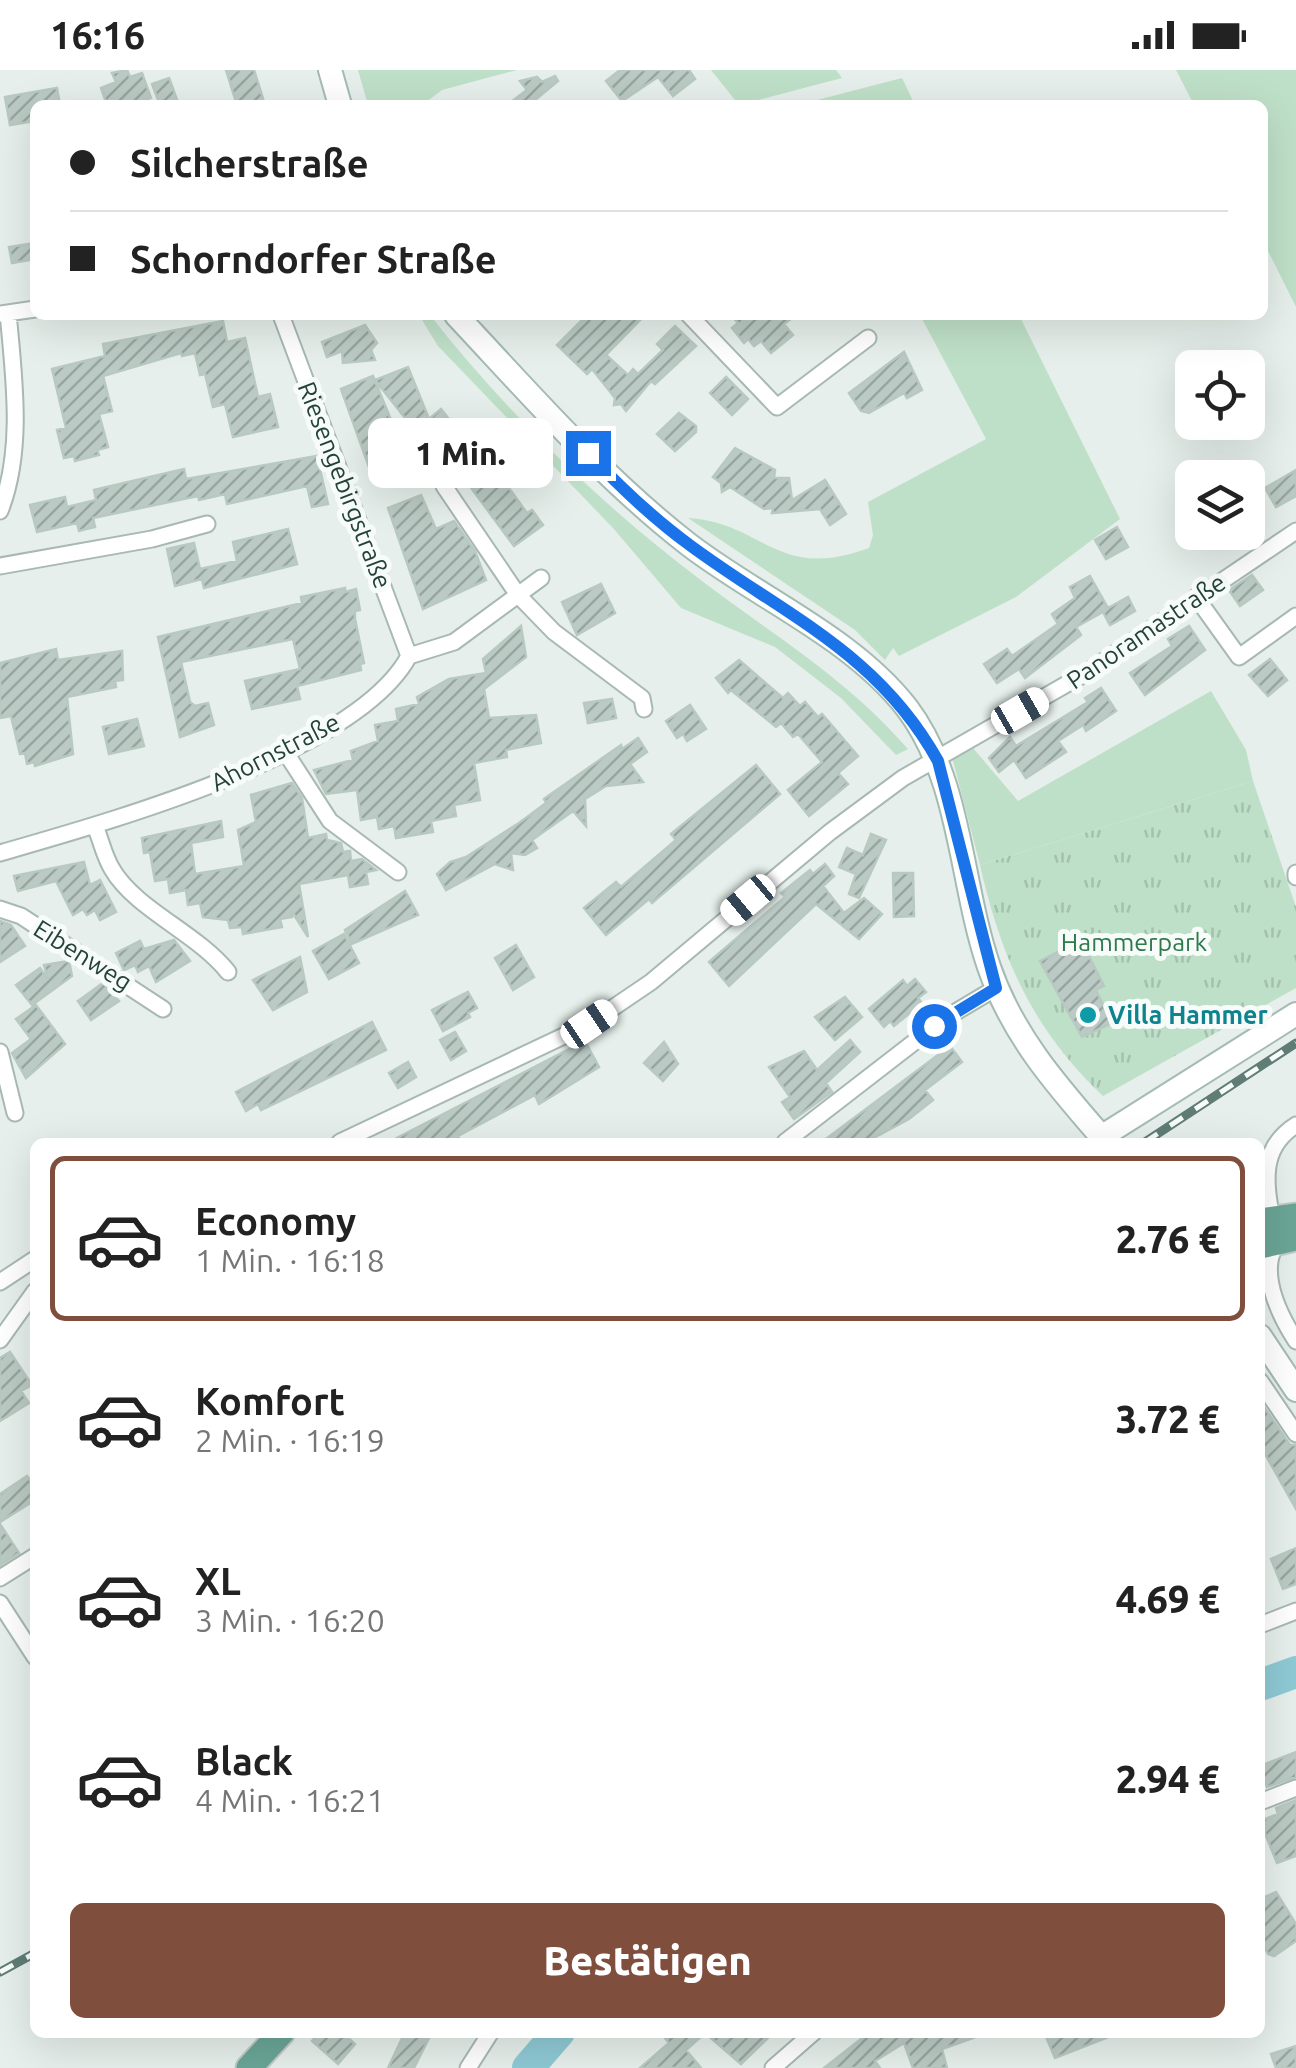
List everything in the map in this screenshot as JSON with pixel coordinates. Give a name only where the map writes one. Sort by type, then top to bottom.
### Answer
[{"type":"main road","points":[[1270,1243],[1296,1216]]},
{"type":"main road","points":[[250,2068],[277,2038]]},
{"type":"street","points":[[330,70],[339,100]]},
{"type":"street","points":[[0,512],[15,389],[4,314],[30,310]]},
{"type":"street","name":"Riesengebirgstraße","points":[[282,320],[409,656]]},
{"type":"street","points":[[461,320],[614,480],[688,544],[829,640],[907,708],[938,761],[996,988],[1012,1022],[1052,1081],[1102,1138]]},
{"type":"street","points":[[694,320],[777,407],[868,338]]},
{"type":"street","points":[[444,486],[518,594],[554,632],[642,698],[644,709]]},
{"type":"street","points":[[0,566],[207,524]]},
{"type":"street","name":"Panoramastraße","points":[[348,1138],[589,1024],[651,982],[878,795],[1086,673],[1296,531]]},
{"type":"street","points":[[409,656],[454,642],[541,578]]},
{"type":"street","points":[[1196,597],[1239,657],[1296,616]]},
{"type":"street","name":"Ahornstraße","points":[[0,853],[176,801],[284,750],[335,723],[381,690],[400,674],[409,656]]},
{"type":"street","points":[[284,750],[330,821],[398,872]]},
{"type":"street","points":[[95,826],[111,868],[124,885],[210,949],[228,972]]},
{"type":"street","name":"Eibenweg","points":[[0,909],[21,916],[163,1008]]},
{"type":"street","points":[[790,1138],[954,1012],[996,988]]},
{"type":"street","points":[[1107,1138],[1296,1014]]},
{"type":"street","points":[[0,1052],[15,1113]]},
{"type":"street","points":[[1296,1125],[1274,1143],[1267,1158],[1270,1243],[1279,1314],[1296,1342]]},
{"type":"street","points":[[0,1282],[30,1262]]},
{"type":"street","points":[[0,1340],[30,1298]]},
{"type":"street","points":[[1265,1344],[1296,1390]]},
{"type":"street","points":[[1265,1388],[1296,1434]]},
{"type":"street","points":[[0,1578],[30,1559]]},
{"type":"street","points":[[0,1602],[30,1649]]},
{"type":"street","points":[[1265,1623],[1296,1611]]},
{"type":"street","points":[[1265,1800],[1296,1788]]},
{"type":"street","points":[[468,2068],[487,2038]]},
{"type":"street","points":[[773,2068],[807,2038]]},
{"type":"green space","points":[[358,70],[517,70],[442,90],[429,100],[367,100]]},
{"type":"green space","points":[[711,70],[836,70],[842,78],[758,100],[735,100]]},
{"type":"green space","points":[[1176,70],[1296,70],[1296,307],[1268,251],[1268,100],[1191,100]]},
{"type":"green space","points":[[902,78],[913,100],[817,100]]},
{"type":"green space","points":[[422,320],[434,320],[557,457],[628,522],[835,679],[908,749],[896,755],[841,698],[775,647],[681,608],[613,528],[438,346]]},
{"type":"green space","points":[[923,320],[1021,320],[1120,519],[1016,597],[899,656],[893,648],[885,660],[855,630],[688,518],[714,522],[791,555],[838,557],[869,548],[873,535],[868,502],[986,439]]},
{"type":"green space","points":[[1211,691],[1246,750],[1253,781],[980,865],[952,757],[973,748],[1018,801]]},
{"type":"green space","name":"Hammerpark","points":[[1253,781],[1296,907],[1296,988],[1103,1096],[1057,1045],[1023,991],[998,931],[980,865]]},
{"type":"building","points":[[127,70],[130,77],[142,73],[151,98],[105,100],[101,88],[116,82],[112,73]]},
{"type":"building","points":[[226,70],[254,70],[263,100],[235,100]]},
{"type":"building","points":[[620,70],[689,70],[695,79],[673,96],[658,77],[624,100],[606,81]]},
{"type":"building","points":[[555,76],[558,81],[535,100],[514,100],[527,90],[520,81],[537,77],[542,82]]},
{"type":"building","points":[[169,78],[177,100],[158,100],[152,84]]},
{"type":"building","points":[[57,88],[59,100],[30,100],[30,122],[10,125],[5,97]]},
{"type":"building","points":[[30,244],[30,260],[12,263],[9,247]]},
{"type":"building","points":[[582,320],[640,320],[606,355],[628,375],[633,369],[638,374],[663,350],[657,344],[675,326],[696,346],[655,384],[651,381],[626,411],[621,404],[614,405],[615,398],[592,369],[587,374],[557,345]]},
{"type":"building","points":[[735,320],[789,320],[784,324],[793,335],[771,353],[761,341],[754,346],[748,339],[744,343],[732,328],[738,323]]},
{"type":"building","points":[[223,321],[227,342],[245,338],[258,397],[270,394],[278,427],[233,437],[225,404],[213,407],[195,353],[181,353],[103,376],[112,411],[99,414],[108,447],[97,450],[99,455],[75,461],[74,456],[64,458],[57,430],[66,428],[52,369],[105,356],[103,344]]},
{"type":"building","points":[[365,325],[377,343],[371,350],[375,360],[343,363],[342,351],[327,357],[322,342]]},
{"type":"building","points":[[904,352],[922,390],[907,398],[904,393],[869,413],[861,411],[849,393]]},
{"type":"building","points":[[408,367],[429,419],[441,409],[478,456],[483,452],[527,513],[532,510],[543,525],[514,546],[427,428],[417,433],[375,380]]},
{"type":"building","points":[[373,376],[409,464],[373,478],[341,389]]},
{"type":"building","points":[[726,377],[748,399],[732,415],[710,393]]},
{"type":"building","points":[[679,413],[696,426],[696,432],[675,451],[657,434]]},
{"type":"building","points":[[735,448],[775,470],[774,478],[789,478],[792,500],[825,480],[846,514],[830,525],[820,509],[772,513],[773,508],[764,509],[730,487],[722,492],[721,483],[713,477]]},
{"type":"building","points":[[317,456],[328,504],[312,507],[307,486],[227,504],[225,494],[199,500],[198,496],[93,518],[95,527],[79,531],[77,523],[37,532],[30,505],[65,497],[67,507],[96,500],[94,490],[184,469],[186,479]]},
{"type":"building","points":[[1296,470],[1296,496],[1276,507],[1265,488]]},
{"type":"building","points":[[421,495],[436,529],[454,521],[475,551],[486,580],[423,609],[388,508]]},
{"type":"building","points":[[1117,527],[1128,547],[1106,559],[1095,540]]},
{"type":"building","points":[[288,529],[297,564],[204,588],[202,579],[175,586],[167,549],[194,543],[200,569],[237,561],[233,542]]},
{"type":"building","points":[[1252,575],[1263,590],[1240,606],[1229,590]]},
{"type":"building","points":[[1090,576],[1108,608],[1128,597],[1135,611],[1110,625],[1103,612],[1076,627],[1081,635],[1025,678],[1019,669],[997,683],[984,664],[1007,649],[1012,656],[1058,624],[1052,614],[1075,598],[1070,587]]},
{"type":"building","points":[[601,584],[615,613],[577,635],[562,602]]},
{"type":"building","points":[[345,588],[345,592],[356,589],[360,610],[355,611],[355,619],[364,663],[360,664],[361,670],[297,686],[300,699],[252,709],[245,681],[300,669],[293,639],[181,662],[190,702],[195,706],[208,703],[214,725],[180,737],[158,637],[302,603],[301,597]]},
{"type":"building","points":[[521,626],[526,657],[484,689],[489,718],[536,715],[541,743],[506,750],[507,757],[474,763],[480,800],[454,805],[456,816],[431,821],[433,832],[396,838],[394,826],[379,829],[377,817],[361,820],[357,790],[326,794],[314,770],[353,760],[351,751],[378,741],[375,725],[398,721],[396,709],[419,704],[417,697],[449,679],[486,673],[483,659]]},
{"type":"building","points":[[1189,626],[1205,650],[1145,695],[1130,673],[1172,646],[1168,639]]},
{"type":"building","points":[[56,649],[58,660],[122,651],[123,680],[115,681],[116,687],[67,697],[73,754],[35,766],[34,762],[27,764],[25,753],[20,754],[11,716],[0,718],[0,663]]},
{"type":"building","points":[[1270,659],[1287,680],[1268,696],[1249,675]]},
{"type":"building","points":[[739,660],[783,698],[788,693],[800,706],[805,702],[818,717],[822,714],[858,756],[838,773],[848,784],[809,816],[788,790],[822,762],[798,734],[793,737],[781,723],[776,727],[731,690],[728,693],[716,678]]},
{"type":"building","points":[[1101,688],[1116,711],[1086,731],[1083,725],[1058,741],[1066,752],[1026,778],[1014,760],[999,772],[989,758],[1010,737],[1016,746],[1088,702],[1085,698]]},
{"type":"building","points":[[612,699],[616,718],[588,723],[584,703]]},
{"type":"building","points":[[690,705],[706,729],[687,741],[683,734],[677,738],[666,721]]},
{"type":"building","points":[[137,719],[144,746],[109,754],[103,727]]},
{"type":"building","points":[[638,738],[647,752],[630,764],[643,782],[606,786],[585,799],[586,826],[573,811],[532,840],[537,848],[525,855],[511,853],[513,870],[495,864],[446,890],[437,874],[450,862],[466,857],[519,823],[546,803],[544,799],[621,745],[622,749]]},
{"type":"building","points":[[756,765],[780,794],[652,903],[649,899],[606,935],[584,908],[616,882],[621,887],[676,840],[671,834]]},
{"type":"building","points":[[292,783],[302,798],[308,838],[326,834],[327,840],[341,843],[343,852],[350,851],[351,861],[362,859],[376,870],[366,872],[368,884],[350,887],[348,875],[299,884],[308,937],[291,910],[292,917],[280,919],[282,927],[243,934],[242,927],[230,928],[228,920],[203,917],[200,903],[188,905],[186,890],[170,893],[168,879],[155,881],[150,852],[144,853],[142,838],[221,821],[223,837],[191,843],[195,874],[244,866],[238,830],[256,822],[251,795]]},
{"type":"building","points":[[871,834],[886,840],[859,898],[849,894],[856,874],[839,867],[847,848],[863,855]]},
{"type":"building","points":[[84,862],[90,885],[100,880],[116,912],[100,920],[95,910],[87,915],[83,909],[73,915],[56,881],[18,891],[14,876]]},
{"type":"building","points":[[825,864],[834,876],[823,886],[844,913],[864,898],[882,914],[859,939],[816,904],[729,986],[709,962],[785,897],[781,893],[810,870],[813,874]]},
{"type":"building","points":[[893,873],[913,873],[914,916],[894,917]]},
{"type":"building","points":[[405,891],[418,915],[352,944],[345,930]]},
{"type":"building","points":[[0,921],[11,925],[25,946],[0,962]]},
{"type":"building","points":[[344,934],[359,963],[329,979],[313,951]]},
{"type":"building","points":[[174,940],[190,961],[156,982],[149,966],[138,972],[135,965],[124,970],[116,953],[140,941],[144,949]]},
{"type":"building","points":[[1081,940],[1104,986],[1096,990],[1110,1019],[1108,1025],[1082,1037],[1040,961]]},
{"type":"building","points":[[516,945],[534,977],[513,990],[495,958]]},
{"type":"building","points":[[300,957],[307,992],[273,1010],[253,980]]},
{"type":"building","points":[[69,961],[72,976],[32,1005],[16,985],[40,968],[48,980],[44,965]]},
{"type":"building","points":[[915,979],[926,992],[918,998],[922,1003],[894,1026],[890,1021],[884,1027],[869,1009],[903,980],[907,986]]},
{"type":"building","points":[[103,983],[119,1001],[91,1020],[78,1001]]},
{"type":"building","points":[[468,992],[477,1008],[468,1013],[470,1017],[443,1031],[432,1010]]},
{"type":"building","points":[[845,997],[862,1017],[835,1040],[815,1017]]},
{"type":"building","points":[[36,1005],[65,1044],[26,1078],[12,1053],[31,1039],[16,1019]]},
{"type":"building","points":[[372,1022],[386,1050],[261,1110],[258,1104],[246,1111],[236,1092]]},
{"type":"building","points":[[455,1032],[466,1051],[451,1060],[440,1040]]},
{"type":"building","points":[[850,1040],[860,1052],[826,1083],[832,1092],[794,1119],[782,1102],[790,1097],[769,1067],[804,1051],[817,1070]]},
{"type":"building","points":[[585,1041],[599,1067],[539,1104],[535,1095],[459,1138],[397,1138]]},
{"type":"building","points":[[664,1042],[678,1064],[663,1081],[644,1063]]},
{"type":"building","points":[[950,1046],[962,1062],[925,1090],[933,1100],[909,1119],[873,1138],[827,1138]]},
{"type":"building","points":[[408,1062],[416,1077],[398,1088],[389,1073]]},
{"type":"building","points":[[10,1352],[30,1386],[21,1391],[29,1403],[0,1421],[0,1358]]},
{"type":"building","points":[[1265,1408],[1290,1445],[1296,1445],[1296,1509],[1265,1454]]},
{"type":"building","points":[[27,1476],[30,1480],[30,1503],[0,1522],[0,1494]]},
{"type":"building","points":[[0,1524],[19,1553],[0,1565]]},
{"type":"building","points":[[1296,1548],[1296,1584],[1283,1589],[1271,1559]]},
{"type":"building","points":[[1296,1752],[1296,1777],[1267,1787],[1265,1764]]},
{"type":"building","points":[[1296,1800],[1296,1856],[1277,1863],[1265,1833],[1265,1819],[1278,1814],[1276,1808]]},
{"type":"building","points":[[1276,1892],[1296,1924],[1296,1941],[1274,1956],[1265,1948],[1265,1897]]},
{"type":"building","points":[[348,2038],[355,2044],[338,2064],[312,2041]]},
{"type":"building","points":[[402,2038],[429,2038],[414,2068],[388,2068]]},
{"type":"building","points":[[665,2038],[699,2038],[686,2050],[701,2068],[640,2068],[669,2043]]},
{"type":"building","points":[[711,2038],[768,2038],[741,2064]]},
{"type":"building","points":[[862,2038],[973,2038],[942,2049],[947,2068],[913,2068],[904,2043],[875,2061],[880,2068],[824,2068]]},
{"type":"building","points":[[1047,2038],[1106,2038],[1055,2058]]},
{"type":"building","points":[[1296,2046],[1296,2068],[1276,2068],[1271,2054]]},
{"type":"waterway","points":[[1265,1683],[1296,1672]]},
{"type":"waterway","points":[[528,2068],[554,2038]]},
{"type":"railway","points":[[1151,1138],[1296,1043]]},
{"type":"railway","points":[[0,1972],[30,1956]]},
{"type":"place","name":"Villa Hammer","points":[[1088,1015]]},
{"type":"route","points":[[588,453],[688,544],[869,670],[907,708],[921,730],[938,761],[969,895],[996,988],[934,1026]]}]
